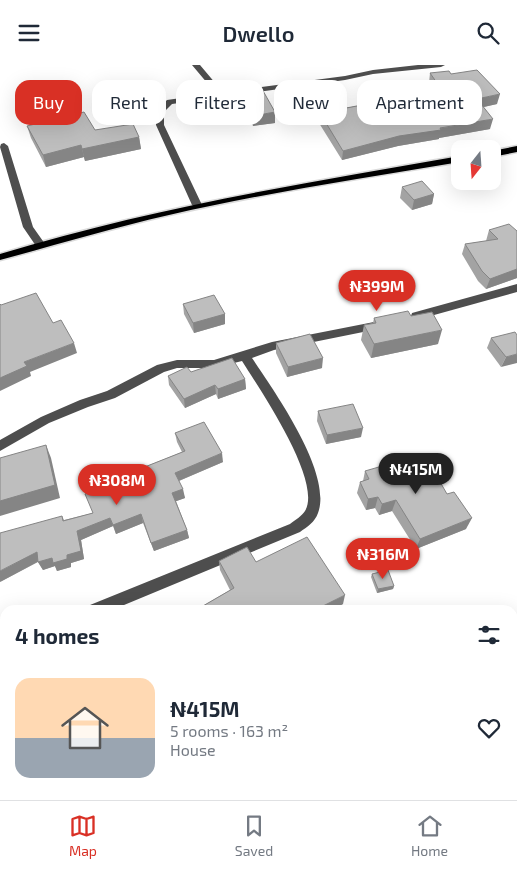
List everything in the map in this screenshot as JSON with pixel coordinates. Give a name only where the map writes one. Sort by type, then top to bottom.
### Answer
[{"type":"main road","points":[[501,152],[517,149]]},
{"type":"main road","points":[[0,257],[129,219],[197,205],[451,161]]},
{"type":"street","points":[[196,65],[209,80]]},
{"type":"street","points":[[264,89],[346,78],[372,72],[441,65]]},
{"type":"street","points":[[176,101],[170,102],[160,111],[160,125],[197,205]]},
{"type":"street","points":[[4,147],[28,227],[40,244]]},
{"type":"street","points":[[0,446],[45,420],[84,403],[111,395],[161,369],[177,364],[214,363],[301,339],[400,320],[517,288]]},
{"type":"street","points":[[107,605],[295,527],[306,519],[312,511],[313,491],[302,451],[286,421],[245,356]]},
{"type":"building","points":[[477,70],[500,94],[482,98],[482,80],[435,80],[430,73],[449,71],[451,74]]},
{"type":"building","points":[[264,93],[274,110],[274,112],[264,114]]},
{"type":"building","points":[[482,105],[493,119],[482,121]]},
{"type":"building","points":[[357,106],[357,125],[458,125],[440,128],[441,130],[399,136],[343,151],[327,125],[347,125],[347,108]]},
{"type":"building","points":[[82,112],[84,112],[95,130],[133,125],[139,137],[82,149],[81,145],[43,155],[27,126],[82,125]]},
{"type":"building","points":[[422,181],[434,194],[414,200],[402,187]]},
{"type":"building","points":[[509,224],[517,231],[517,269],[490,279],[482,271],[465,244],[498,239],[489,230]]},
{"type":"building","points":[[36,293],[53,323],[61,320],[74,343],[24,362],[27,366],[0,378],[0,304]]},
{"type":"building","points":[[214,295],[225,314],[193,323],[183,304]]},
{"type":"building","points":[[408,311],[411,316],[432,312],[442,330],[374,344],[364,325],[376,323],[374,318]]},
{"type":"building","points":[[515,332],[517,335],[517,354],[506,357],[491,338]]},
{"type":"building","points":[[310,334],[323,358],[288,367],[276,343]]},
{"type":"building","points":[[232,358],[245,379],[218,389],[215,385],[184,399],[168,376],[187,367],[191,372]]},
{"type":"building","points":[[353,404],[363,428],[327,435],[318,411]]},
{"type":"building","points":[[204,422],[222,453],[175,473],[183,489],[172,493],[187,530],[151,543],[141,514],[113,525],[110,518],[77,531],[81,551],[67,555],[67,559],[53,563],[52,558],[38,562],[37,552],[0,571],[0,533],[62,516],[63,521],[93,513],[85,494],[134,475],[132,472],[185,451],[175,433]]},
{"type":"building","points":[[46,445],[55,485],[0,501],[0,458]]},
{"type":"building","points":[[424,454],[447,494],[454,492],[472,518],[420,539],[396,500],[382,504],[378,497],[368,499],[360,482],[369,479],[365,471]]},
{"type":"building","points":[[307,537],[345,595],[325,605],[205,605],[234,588],[219,561],[247,547],[256,562]]},
{"type":"building","points":[[388,570],[394,586],[378,589],[372,574]]}]
